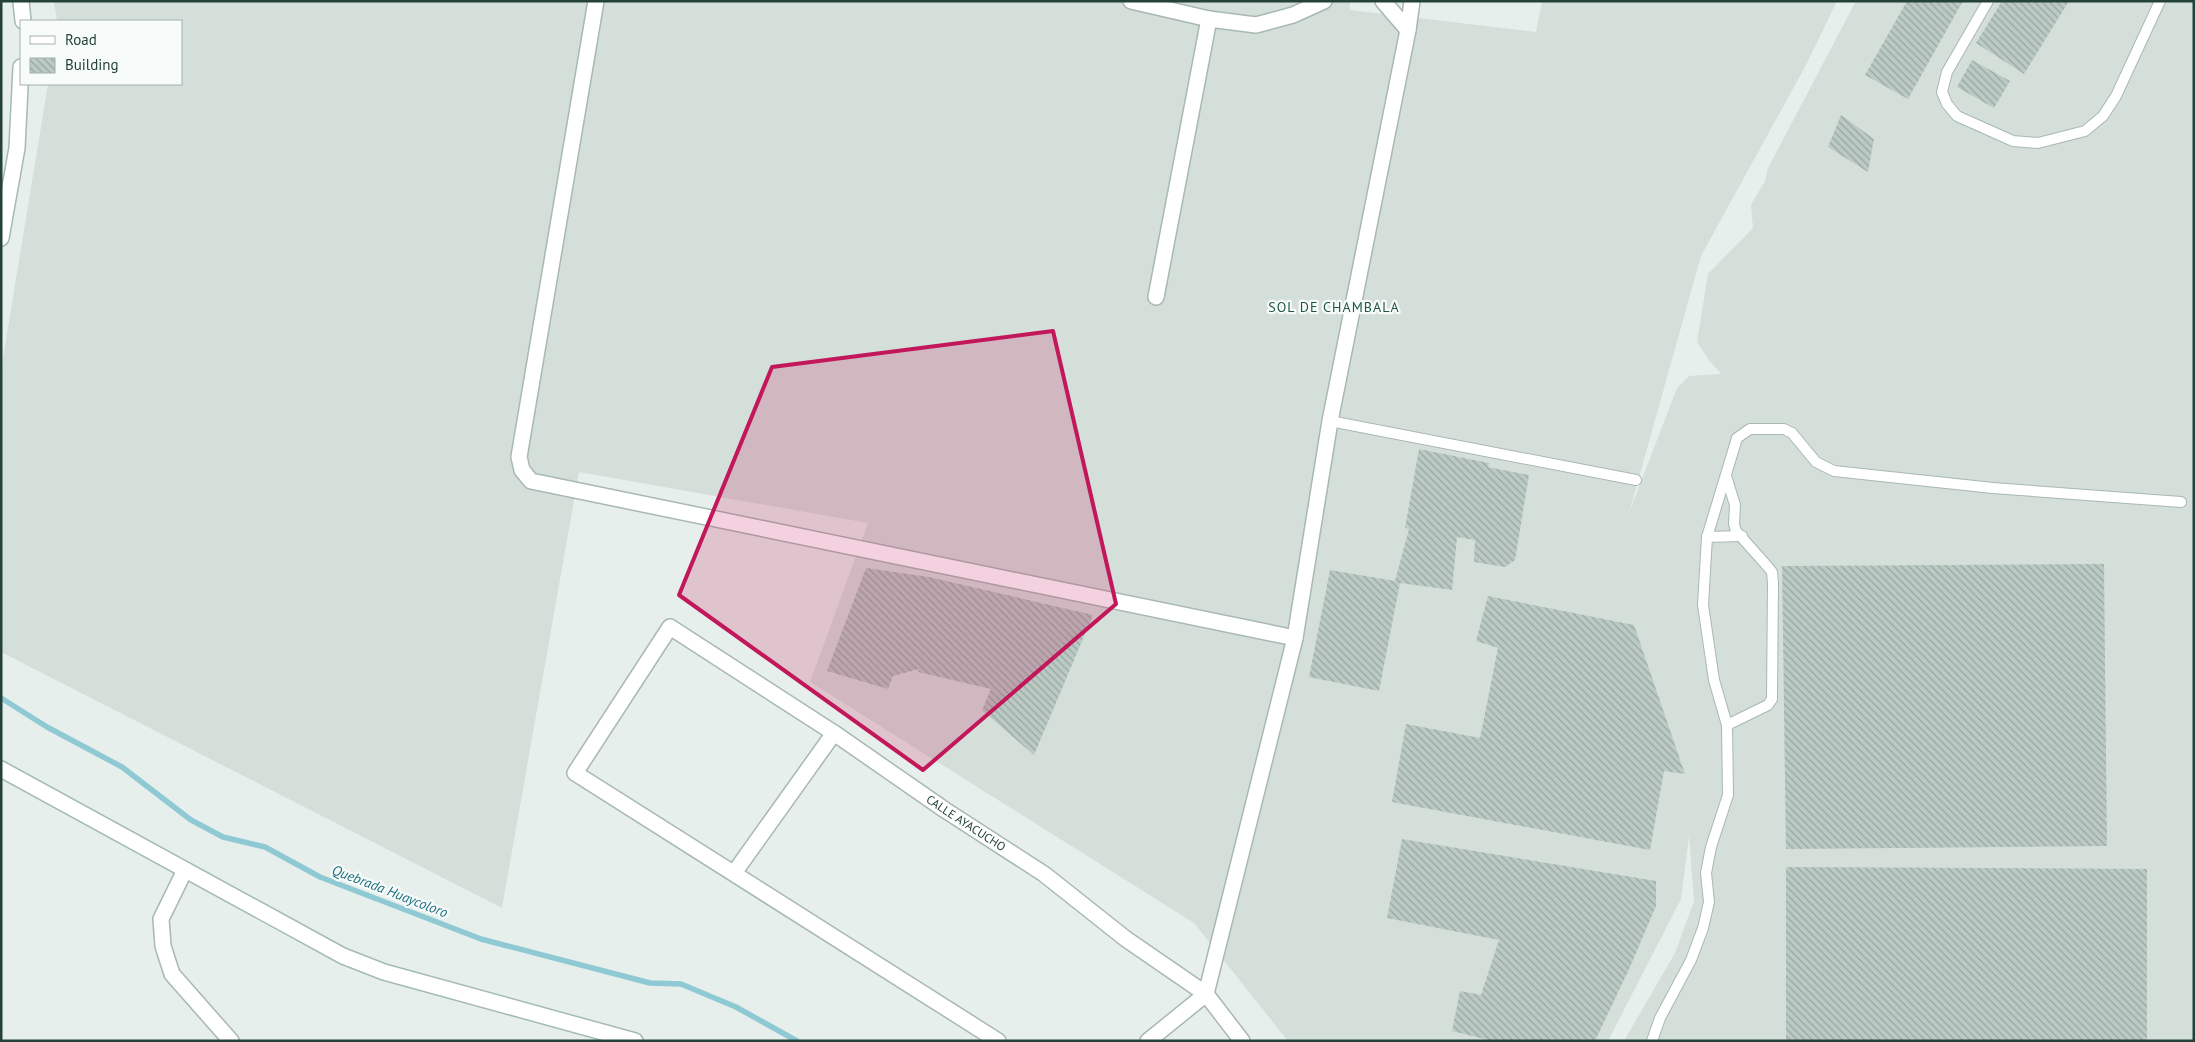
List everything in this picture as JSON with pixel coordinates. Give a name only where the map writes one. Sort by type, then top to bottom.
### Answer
[{"type":"street","points":[[21,1],[23,20]]},
{"type":"street","points":[[596,1],[519,457],[522,470],[531,481],[1296,638]]},
{"type":"street","points":[[1130,1],[1209,19],[1256,25],[1293,15],[1324,1]]},
{"type":"street","points":[[1383,1],[1408,30]]},
{"type":"street","points":[[1148,1041],[1206,994],[1296,638],[1330,421],[1408,30],[1412,1]]},
{"type":"street","points":[[1156,298],[1209,19]]},
{"type":"street","points":[[1,238],[4,202],[17,148],[20,85]]},
{"type":"street","name":"CALLE AYACUCHO","points":[[734,873],[575,773],[670,628],[834,733],[945,810],[1044,874],[1126,939],[1206,994],[1242,1041]]},
{"type":"street","points":[[834,733],[734,873],[998,1041]]},
{"type":"street","points":[[1,769],[343,956],[368,966],[504,1006],[635,1041]]},
{"type":"street","points":[[185,870],[161,919],[163,946],[172,974],[231,1041]]},
{"type":"lane","points":[[1988,1],[1948,72],[1942,92],[1947,104],[1957,116],[2013,141],[2038,143],[2085,131],[2103,116],[2116,96],[2160,1]]},
{"type":"lane","points":[[1330,421],[1636,480]]},
{"type":"lane","points":[[1652,1041],[1660,1018],[1691,960],[1704,928],[1709,902],[1706,873],[1710,847],[1728,795],[1727,725],[1714,680],[1703,605],[1707,537],[1737,438],[1750,428],[1784,429],[1792,433],[1816,462],[1834,471],[1993,488],[2181,502]]},
{"type":"lane","points":[[1726,475],[1735,505],[1734,524],[1772,572],[1772,698],[1768,705],[1727,725]]},
{"type":"lane","points":[[1707,537],[1742,536]]},
{"type":"highlighted area","points":[[1053,331],[1116,604],[923,770],[679,595],[772,367]]},
{"type":"shaded area","points":[[54,1],[1350,1],[1350,10],[1536,32],[1542,1],[1837,1],[1806,65],[1701,256],[1629,513],[1677,388],[1689,376],[1721,374],[1697,342],[1708,274],[1753,228],[1751,205],[1765,181],[1768,168],[1856,1],[2194,1],[2194,1041],[1624,1041],[1675,953],[1694,901],[1689,836],[1681,899],[1608,1041],[1288,1041],[1194,923],[810,682],[868,523],[579,472],[502,908],[1,652],[1,370],[48,85],[182,85],[182,20],[57,20]]},
{"type":"building","points":[[1907,1],[1963,1],[1908,99],[1865,75]]},
{"type":"building","points":[[2002,1],[2069,1],[2024,74],[1976,43]]},
{"type":"building","points":[[1972,60],[2010,81],[1994,108],[1957,87]]},
{"type":"building","points":[[1841,115],[1874,139],[1868,172],[1828,147]]},
{"type":"building","points":[[1419,449],[1489,463],[1488,467],[1529,475],[1515,560],[1505,567],[1474,562],[1475,540],[1457,537],[1452,590],[1400,583],[1379,691],[1309,677],[1330,570],[1395,581],[1409,529],[1405,528]]},
{"type":"building","points":[[2104,564],[2107,846],[1786,849],[1782,566]]},
{"type":"building","points":[[866,568],[929,577],[1093,615],[1034,755],[982,710],[991,689],[918,672],[919,669],[893,676],[888,689],[827,671]]},
{"type":"building","points":[[1488,596],[1634,625],[1685,774],[1664,771],[1650,850],[1392,802],[1406,724],[1480,738],[1498,648],[1476,641]]},
{"type":"building","points":[[1402,839],[1656,881],[1656,906],[1595,1041],[1493,1041],[1452,1031],[1460,991],[1481,995],[1499,940],[1387,918]]},
{"type":"building","points":[[1786,867],[2147,869],[2147,1041],[1786,1041]]},
{"type":"waterway","name":"Quebrada Huaycoloro","points":[[1,698],[47,727],[122,767],[191,820],[223,837],[265,847],[320,877],[481,939],[650,983],[681,984],[736,1007],[797,1041]]},
{"type":"district","name":"SOL DE CHAMBALA","points":[[1334,307]]}]
